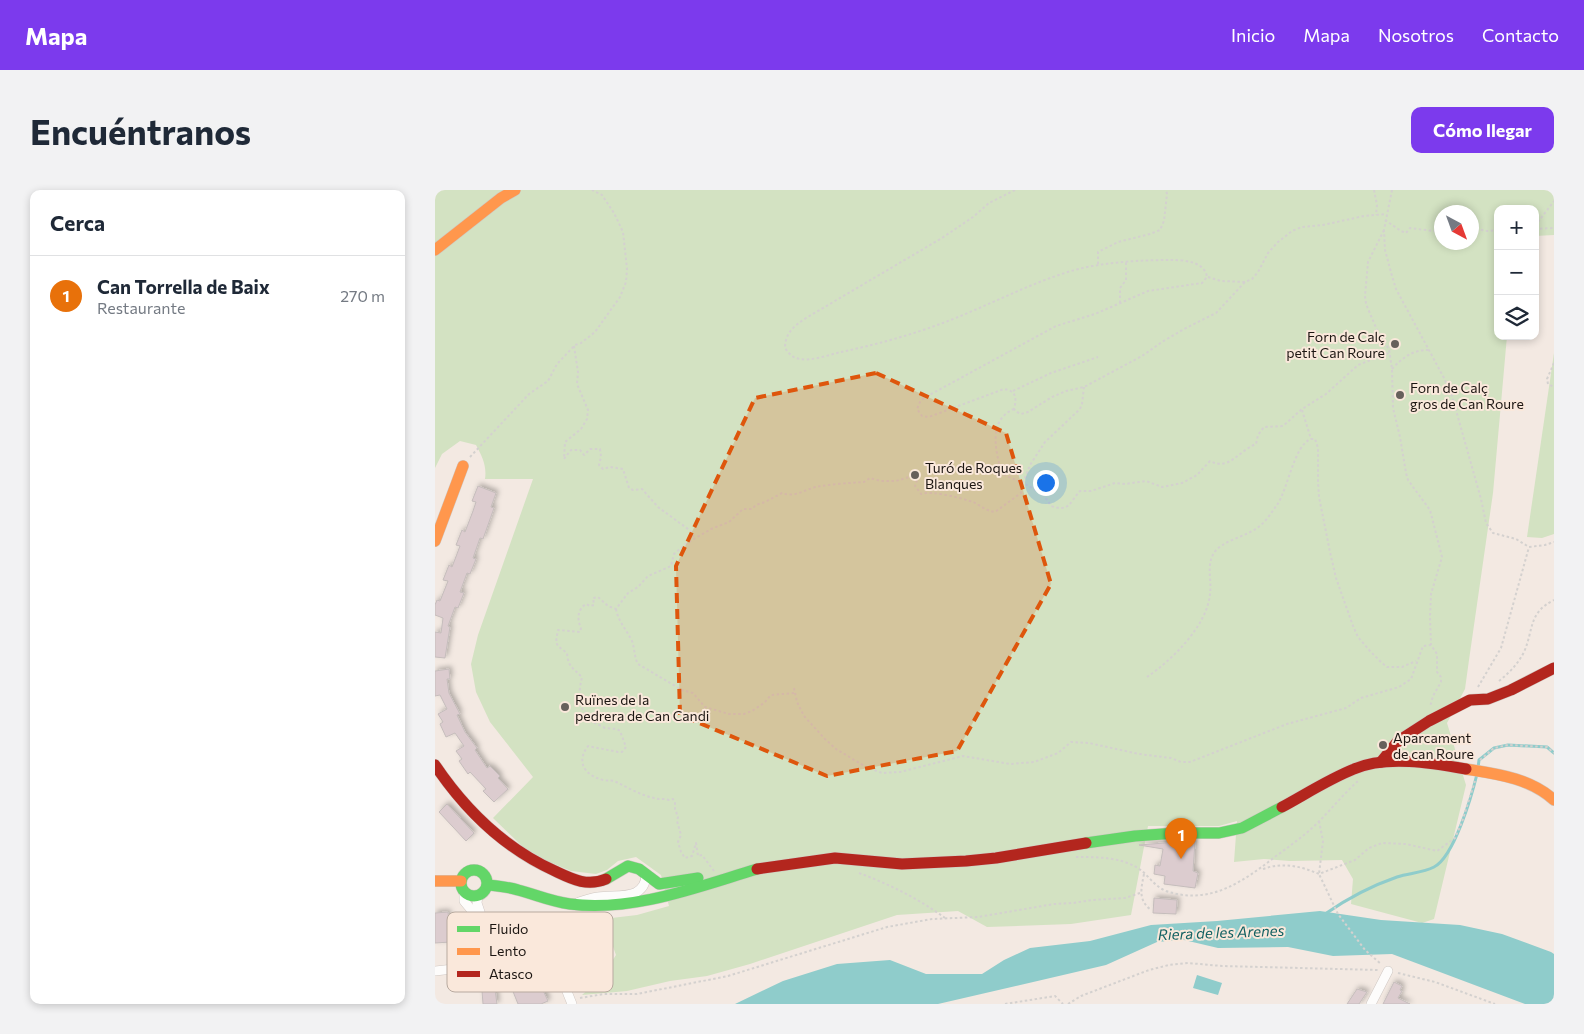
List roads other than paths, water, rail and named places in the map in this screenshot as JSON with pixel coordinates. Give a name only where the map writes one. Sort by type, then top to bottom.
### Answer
[{"type":"street","points":[[435,250],[501,198],[515,190]]},
{"type":"street","points":[[435,541],[463,466]]},
{"type":"street","points":[[1381,762],[1399,741],[1423,724],[1470,700],[1488,699],[1554,668]]},
{"type":"street","points":[[488,885],[517,889],[543,899],[569,904],[591,906],[627,904],[760,868],[823,859],[835,858],[902,864],[966,861],[1135,836],[1230,832],[1269,816],[1342,774],[1356,768],[1381,762],[1433,763],[1477,770],[1528,782],[1554,800]]},
{"type":"street","points":[[435,765],[473,816],[501,840],[535,862],[585,883],[602,882],[629,866],[639,869],[659,884],[703,877],[731,877]]},
{"type":"street","points":[[435,881],[463,886],[471,895],[478,895],[485,891],[488,885],[487,877],[478,870],[467,871],[463,886],[464,901],[473,912]]},
{"type":"street","points":[[647,900],[653,887],[648,877]]},
{"type":"street","points":[[569,904],[598,897],[633,894],[640,891],[646,884],[648,877]]},
{"type":"street","points":[[478,895],[477,903],[480,912]]},
{"type":"street","points":[[1371,1004],[1389,971]]},
{"type":"water","name":"Riera de les Arenes","points":[[1320,911],[1381,920],[1460,925],[1502,934],[1551,952],[1554,954],[1554,1004],[1525,1004],[1392,954],[1333,956],[1288,947],[1218,948],[1184,940],[1157,942],[1106,965],[938,1004],[735,1004],[783,981],[837,964],[890,960],[926,974],[982,974],[1004,960],[1030,948],[1090,941],[1151,925]]},
{"type":"water","points":[[1197,975],[1222,983],[1218,995],[1193,988]]},
{"type":"waterway","points":[[1478,768],[1479,760],[1494,748],[1508,745],[1547,747],[1554,753]]},
{"type":"waterway","points":[[1325,914],[1369,888],[1397,877],[1430,869],[1441,861],[1455,839],[1461,825],[1477,774]]},
{"type":"place","name":"Forn de Calç petit Can Roure","points":[[1395,344]]},
{"type":"place","name":"Forn de Calç gros de Can Roure","points":[[1400,395]]},
{"type":"place","name":"Turó de Roques Blanques","points":[[915,475]]},
{"type":"place","name":"Ruïnes de la pedrera de Can Candi","points":[[565,707]]},
{"type":"place","name":"Aparcament de can Roure","points":[[1383,745]]},
{"type":"place","name":"Can Torrella de Baix","points":[[1181,859]]}]
